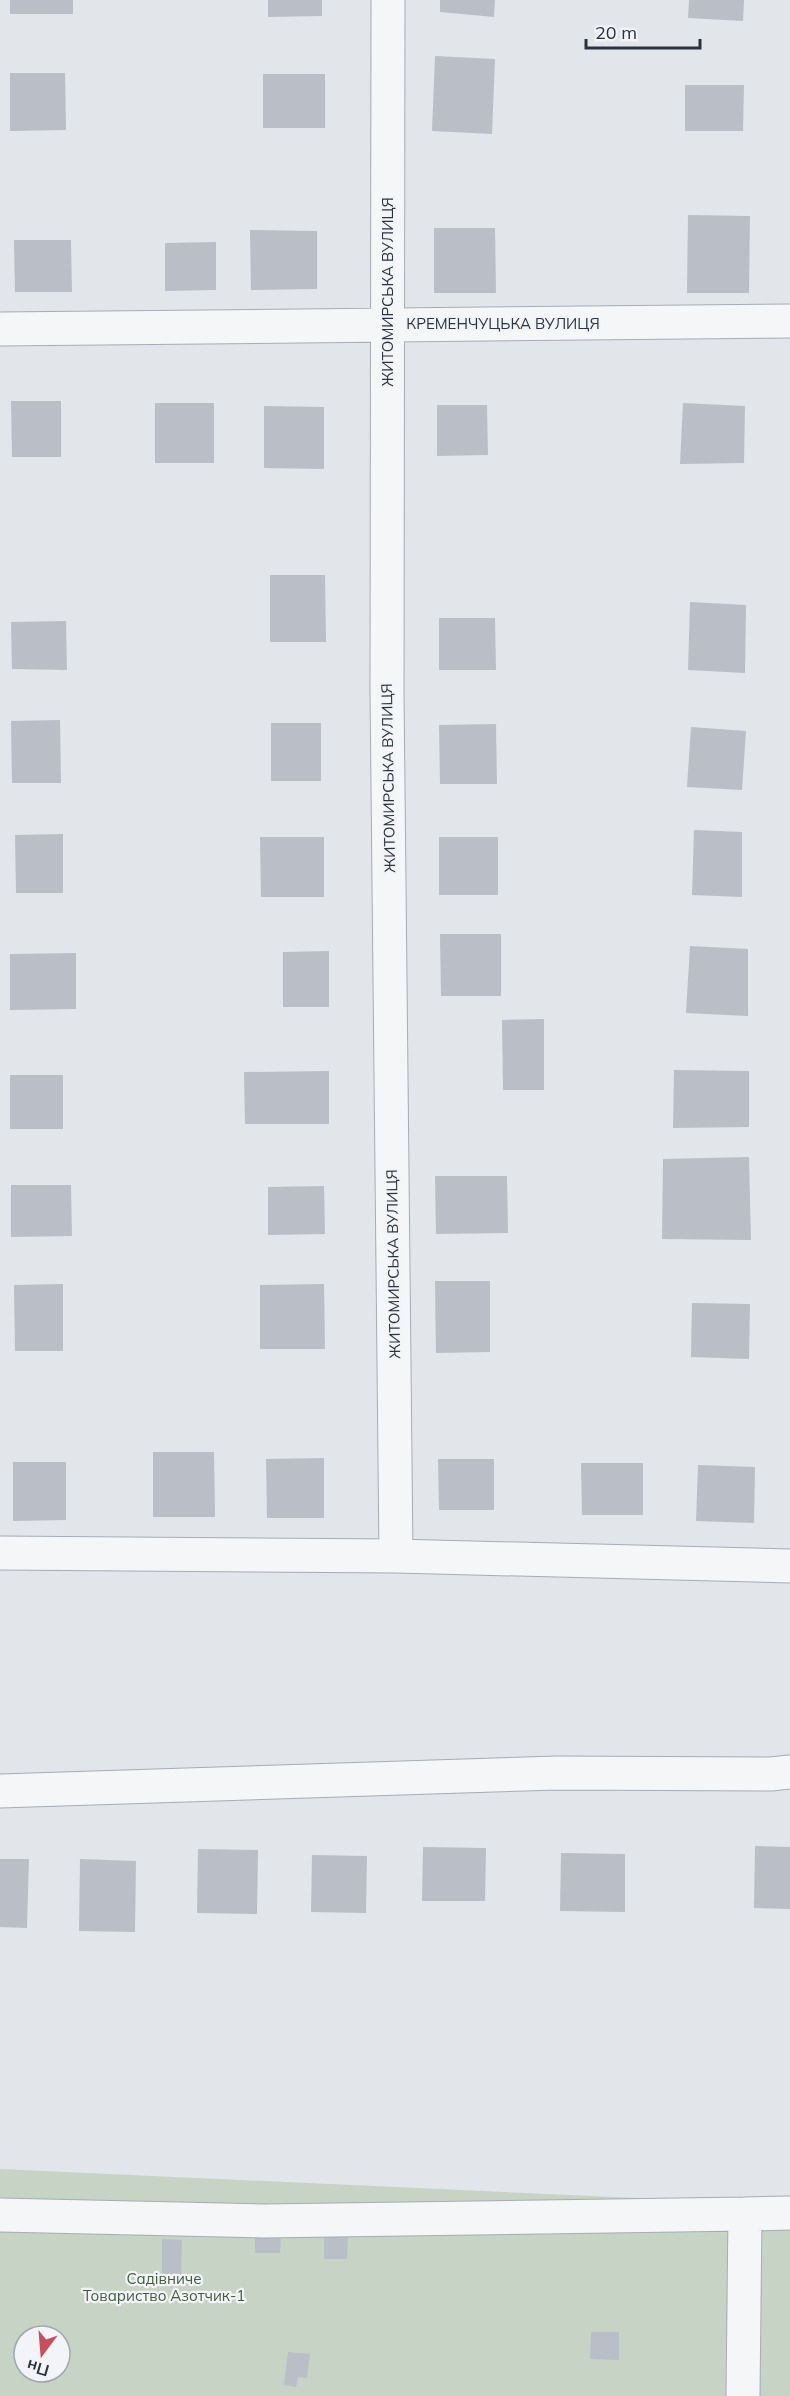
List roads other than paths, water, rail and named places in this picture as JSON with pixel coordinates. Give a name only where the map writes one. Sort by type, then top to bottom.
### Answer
[{"type":"street","name":"ЖИТОМИРСЬКА ВУЛИЦЯ","points":[[388,0],[387,715],[396,1556]]},
{"type":"street","name":"КРЕМЕНЧУЦЬКА ВУЛИЦЯ","points":[[0,329],[790,321]]},
{"type":"street","points":[[0,1553],[396,1556],[790,1566]]},
{"type":"street","points":[[0,1791],[557,1773],[771,1774],[790,1772]]},
{"type":"street","points":[[0,2215],[264,2221],[790,2213]]},
{"type":"street","points":[[743,2396],[745,2214]]},
{"type":"park label","name":"Садівниче Товариство Азотчик-1","points":[[164,2286]]}]
